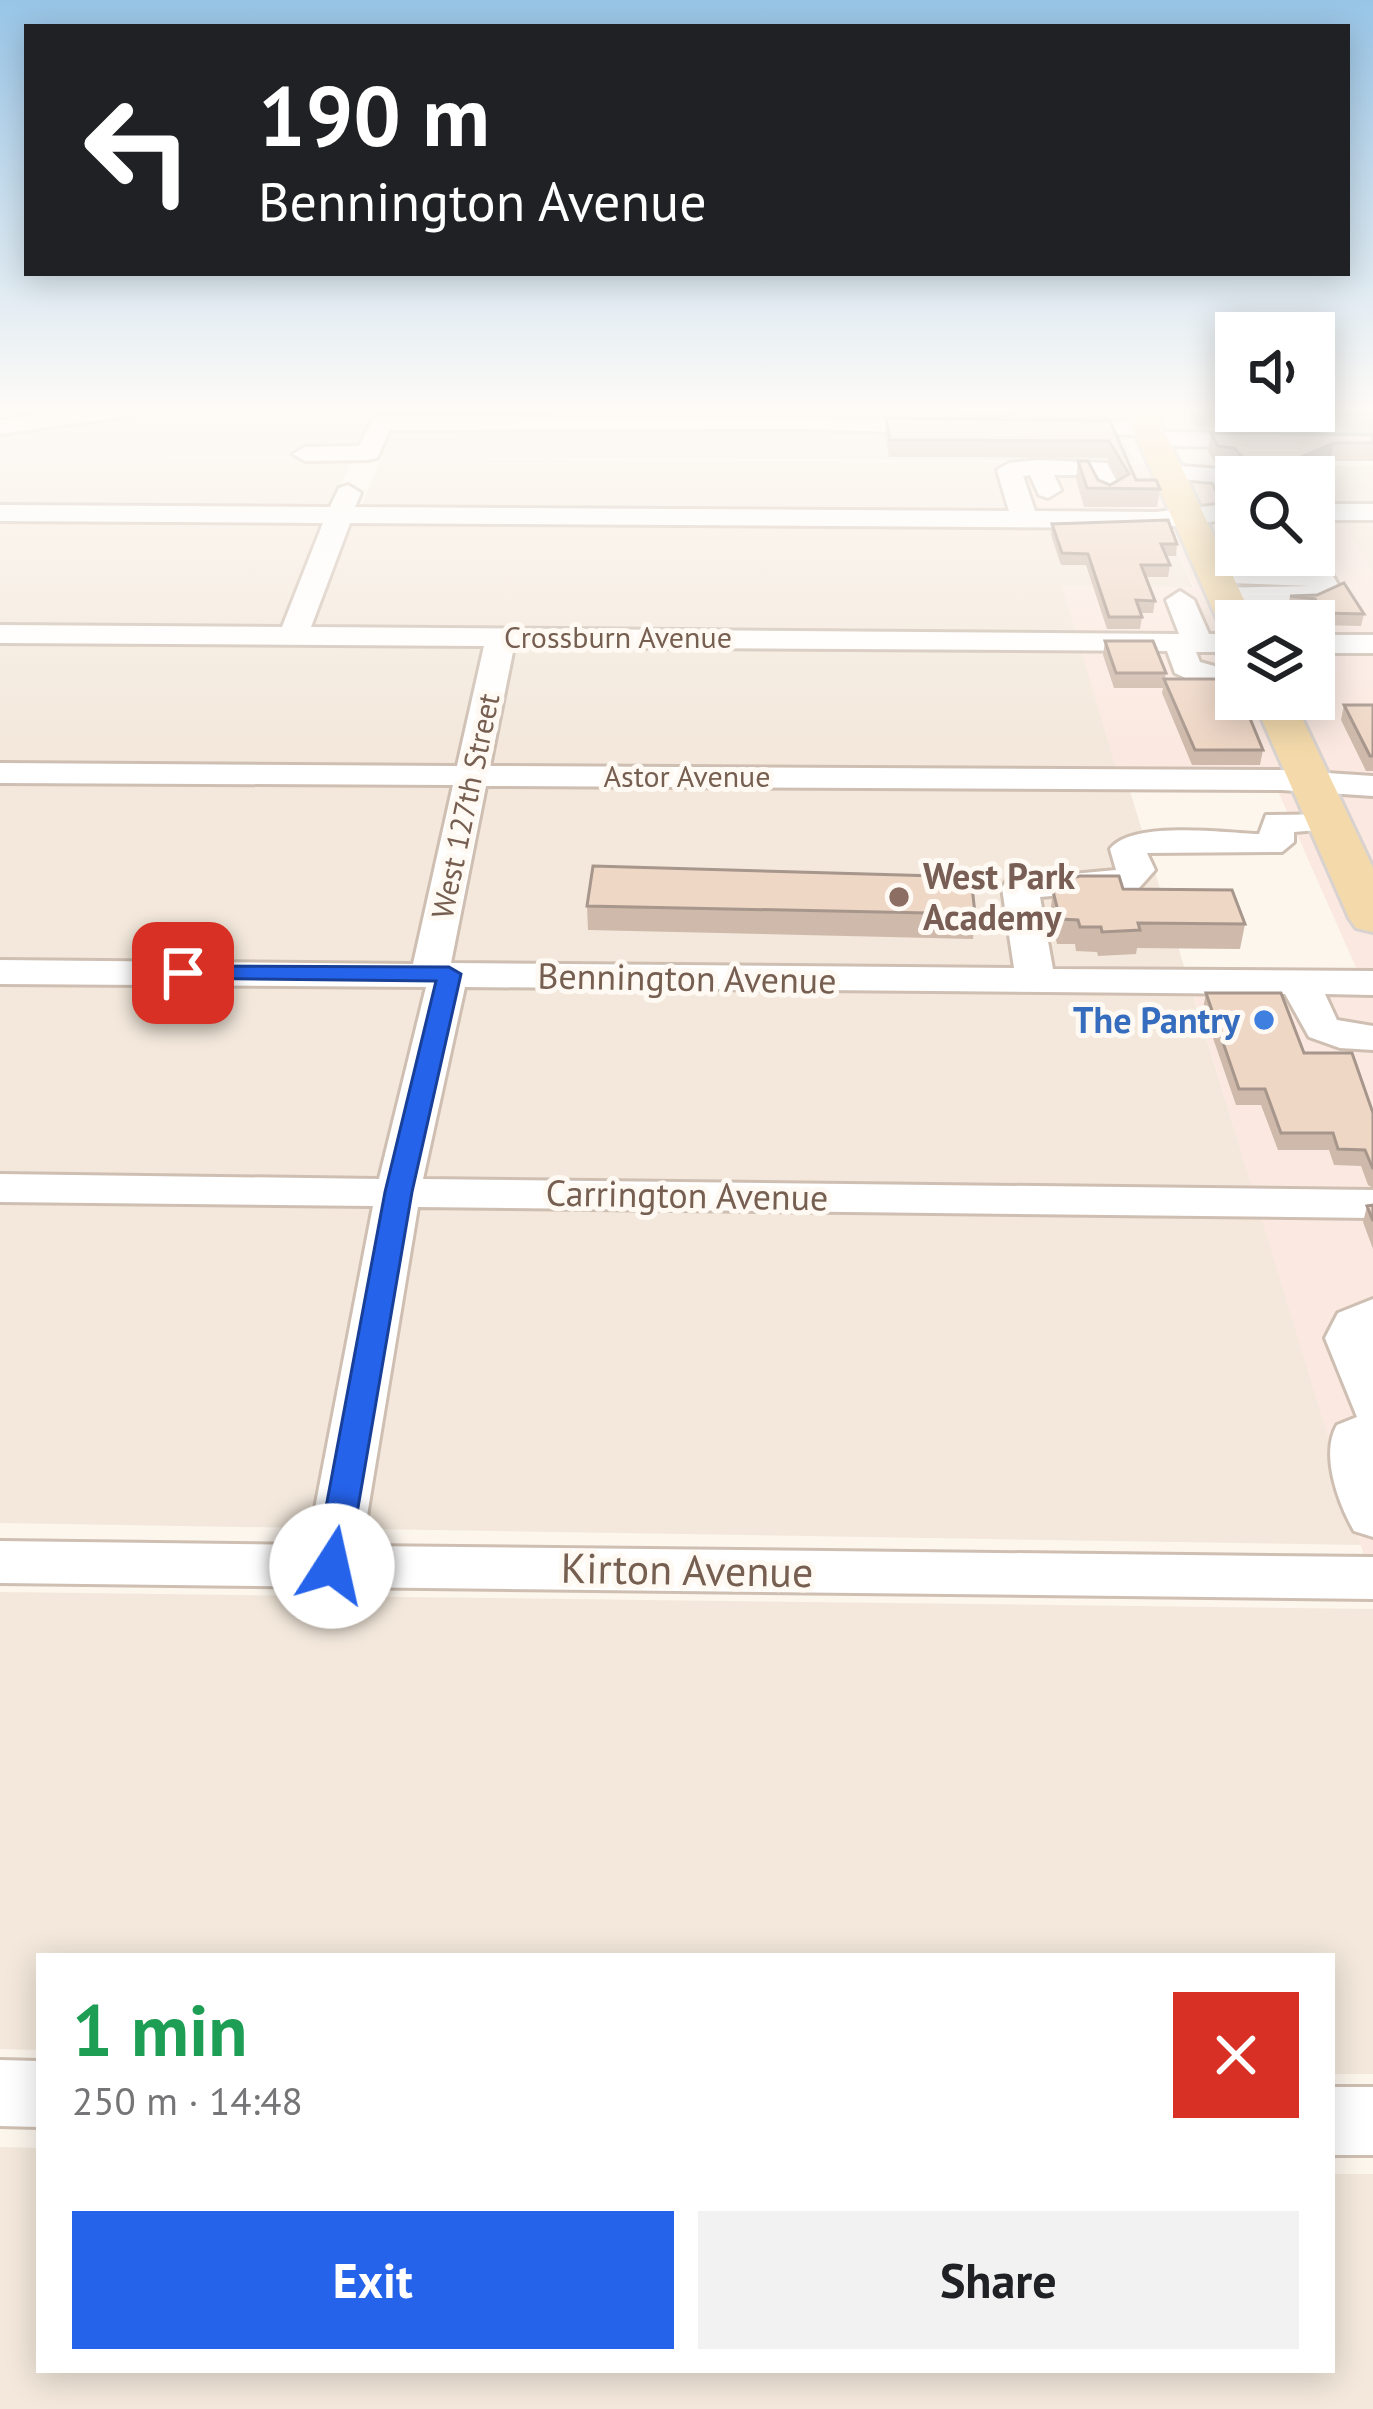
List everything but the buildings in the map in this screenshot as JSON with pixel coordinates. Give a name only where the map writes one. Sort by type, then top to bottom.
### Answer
[{"type":"main road","points":[[1191,519],[1226,597]]},
{"type":"main road","points":[[1283,720],[1373,918]]},
{"type":"street","points":[[293,636],[336,519]]},
{"type":"street","points":[[1083,519],[1156,519]]},
{"type":"street","points":[[1180,599],[1189,643],[1186,667],[1215,680]]},
{"type":"street","name":"Crossburn Avenue","points":[[13,642],[293,636],[1215,643]]},
{"type":"street","name":"West 127th Street","points":[[332,1566],[472,775],[501,637]]},
{"type":"street","points":[[1335,644],[1373,644]]},
{"type":"street","name":"Astor Avenue","points":[[0,773],[1257,780],[1322,803],[1373,786]]},
{"type":"street","points":[[1036,982],[1020,888],[1126,880],[1137,870],[1128,849],[1140,842],[1270,844],[1276,842],[1278,822],[1322,803]]},
{"type":"street","name":"Bennington Avenue","points":[[0,972],[1373,983]]},
{"type":"street","points":[[1300,983],[1322,1032],[1332,1037],[1373,1038]]},
{"type":"street","name":"Carrington Avenue","points":[[0,1187],[1373,1204]]},
{"type":"street","points":[[1373,1315],[1355,1324],[1348,1338],[1373,1404]]},
{"type":"street","points":[[1373,1430],[1355,1438],[1353,1447],[1373,1517]]},
{"type":"street","name":"Kirton Avenue","points":[[0,1562],[1373,1578]]},
{"type":"street","points":[[0,2093],[36,2094]]},
{"type":"street","points":[[1335,2120],[1373,2121]]},
{"type":"shaded area","points":[[1008,519],[1215,519],[1215,576],[1335,576],[1335,519],[1340,519],[1373,573],[1373,1585],[1186,971],[1358,972],[1269,771],[1116,769],[1062,586],[1194,587],[1167,530],[1011,528]]},
{"type":"shaded area","points":[[1340,519],[1373,519],[1373,573]]},
{"type":"shaded area","points":[[0,520],[1167,529],[1193,587],[1081,633],[1363,1545],[0,1523]]},
{"type":"shaded area","points":[[0,1592],[1373,1609],[1373,2074],[1335,2074],[1335,1953],[36,1953],[36,2050],[0,2049]]},
{"type":"shaded area","points":[[0,2147],[36,2148],[36,2373],[1335,2373],[1335,2174],[1373,2174],[1373,2409],[0,2409]]},
{"type":"place","name":"West Park Academy","points":[[899,897]]},
{"type":"place","name":"The Pantry","points":[[1264,1020]]},
{"type":"route","points":[[183,973],[449,974],[398,1192],[332,1566]]}]
